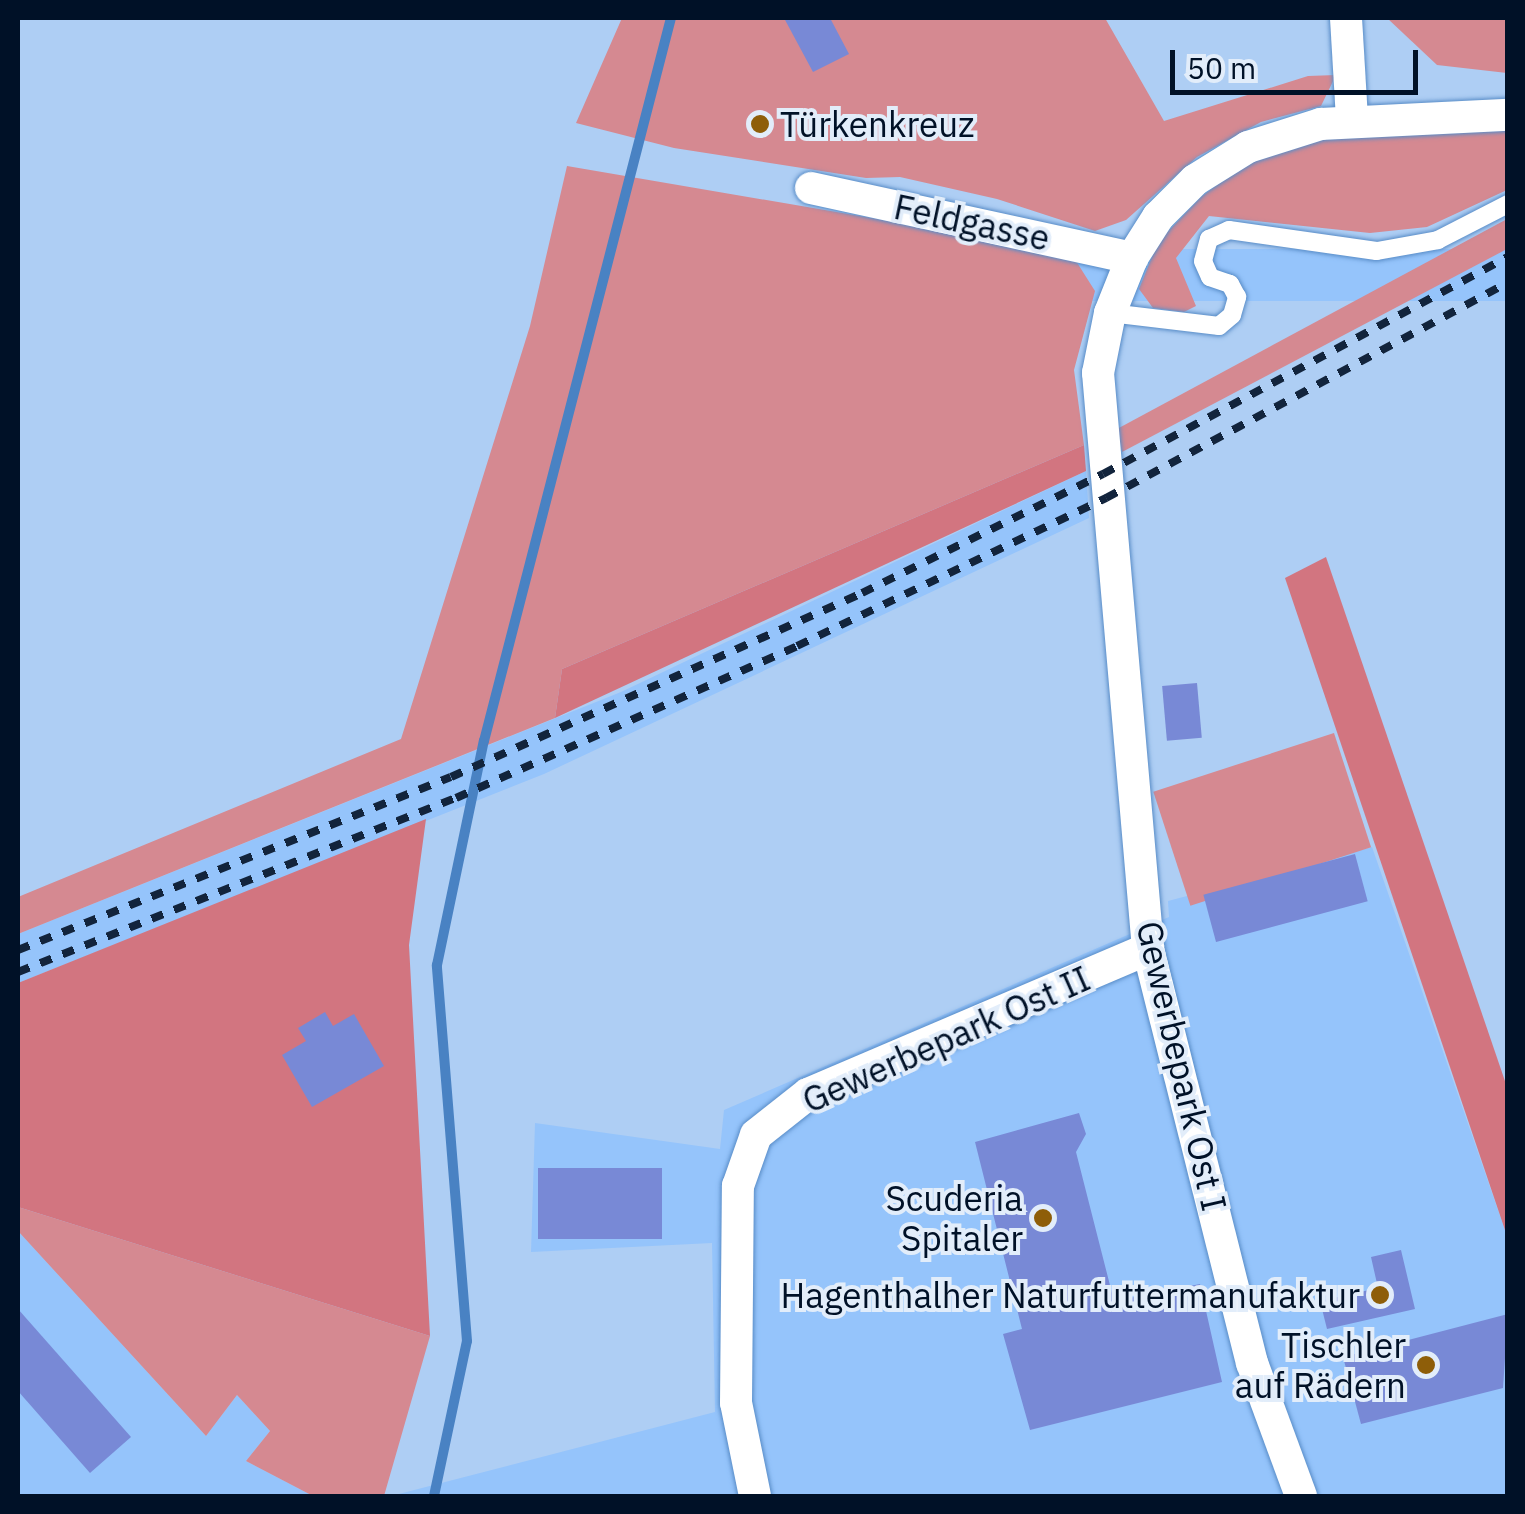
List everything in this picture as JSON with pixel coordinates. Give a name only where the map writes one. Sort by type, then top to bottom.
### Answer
[{"type":"street","points":[[1346,18],[1352,118]]},
{"type":"street","name":"Gewerbepark Ost I","points":[[1301,1496],[1252,1363],[1148,949],[1100,446],[1098,372],[1110,313],[1132,258],[1158,218],[1195,180],[1248,146],[1352,118],[1508,115]]},
{"type":"street","name":"Feldgasse","points":[[811,188],[1132,258]]},
{"type":"street","name":"Gewerbepark Ost II","points":[[755,1496],[736,1404],[738,1186],[756,1135],[808,1094],[1148,949]]},
{"type":"lane","points":[[1110,313],[1219,326],[1232,315],[1237,297],[1230,284],[1210,277],[1204,261],[1208,239],[1229,230],[1378,252],[1438,240],[1508,204]]},
{"type":"shaded area","points":[[622,18],[1105,18],[1164,121],[1308,76],[1336,75],[1321,106],[1261,122],[1197,157],[1126,220],[1095,231],[997,199],[900,177],[866,178],[674,148],[576,123]]},
{"type":"shaded area","points":[[1387,18],[1507,18],[1507,73],[1437,65]]},
{"type":"shaded area","points":[[1507,130],[1507,190],[1427,227],[1370,233],[1209,216],[1176,258],[1196,306],[1184,312],[1153,308],[1139,289],[1158,242],[1201,197],[1245,164],[1307,141],[1374,132]]},
{"type":"shaded area","points":[[567,166],[1012,242],[1076,261],[1095,291],[1074,370],[1084,445],[562,669],[555,718],[18,934],[18,897],[401,739],[530,326]]},
{"type":"shaded area","points":[[1507,219],[1507,249],[1122,452],[1117,429]]},
{"type":"shaded area","points":[[1072,249],[1507,249],[1507,301],[1072,301]]},
{"type":"shaded area","points":[[1084,445],[1086,471],[555,718],[562,669]]},
{"type":"shaded area","points":[[1086,471],[1089,518],[544,774],[18,983],[18,934],[621,692]]},
{"type":"shaded area","points":[[1326,557],[1507,1087],[1507,1236],[1285,578]]},
{"type":"shaded area","points":[[1334,733],[1371,847],[1190,906],[1153,792]]},
{"type":"shaded area","points":[[426,819],[409,945],[430,1336],[18,1207],[18,983]]},
{"type":"shaded area","points":[[1372,847],[1507,1236],[1507,1496],[391,1496],[715,1412],[712,1243],[531,1252],[535,1123],[720,1149],[724,1110],[1169,917],[1168,901]]},
{"type":"shaded area","points":[[18,1207],[430,1336],[384,1496],[313,1496],[246,1461],[270,1431],[237,1395],[206,1436],[18,1231]]},
{"type":"shaded area","points":[[18,1231],[206,1436],[237,1395],[270,1431],[246,1461],[313,1496],[18,1496]]},
{"type":"building","points":[[784,18],[830,18],[849,54],[813,72]]},
{"type":"building","points":[[1197,683],[1202,738],[1167,741],[1162,686]]},
{"type":"building","points":[[1355,854],[1368,901],[1216,942],[1203,895]]},
{"type":"building","points":[[325,1012],[333,1026],[354,1014],[384,1066],[312,1107],[282,1055],[306,1041],[298,1028]]},
{"type":"building","name":"Scuderia Spitaler","points":[[1079,1113],[1086,1134],[1076,1152],[1114,1301],[1200,1284],[1222,1382],[1030,1430],[1003,1334],[1022,1329],[975,1142]]},
{"type":"building","points":[[538,1168],[662,1168],[662,1239],[538,1239]]},
{"type":"building","name":"Hagenthalher Naturfuttermanufaktur","points":[[1401,1250],[1415,1309],[1327,1329],[1320,1301],[1378,1288],[1371,1257]]},
{"type":"building","points":[[18,1309],[131,1437],[90,1473],[18,1391]]},
{"type":"building","name":"Tischler auf Rädern","points":[[1508,1314],[1503,1388],[1361,1424],[1343,1357]]},
{"type":"waterway","points":[[434,1496],[467,1341],[437,965],[484,741],[671,18]]},
{"type":"railway","points":[[18,950],[451,777],[862,593],[1103,474],[1508,257]]},
{"type":"railway","points":[[18,972],[456,798],[797,646],[1106,498],[1508,282]]},
{"type":"place","name":"Türkenkreuz","points":[[760,124]]},
{"type":"place","name":"Scuderia Spitaler","points":[[1043,1218]]},
{"type":"place","name":"Hagenthalher Naturfuttermanufaktur","points":[[1380,1295]]},
{"type":"place","name":"Tischler auf Rädern","points":[[1426,1365]]}]
